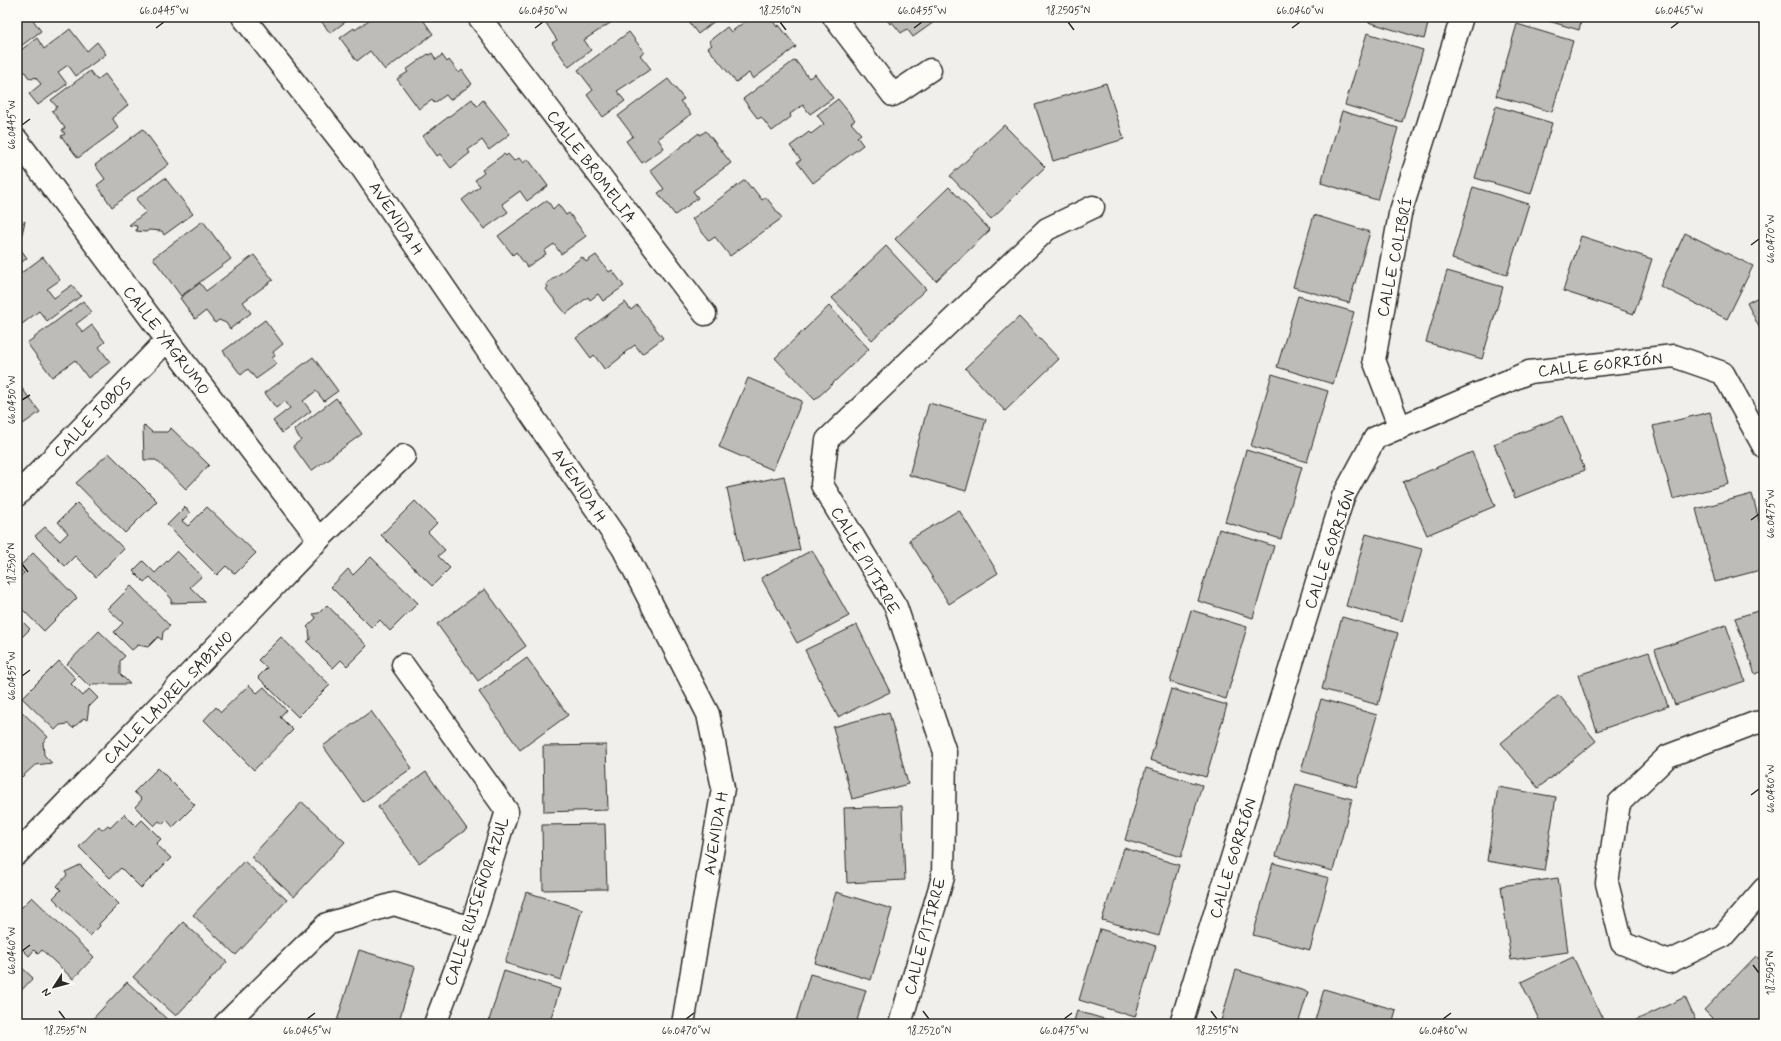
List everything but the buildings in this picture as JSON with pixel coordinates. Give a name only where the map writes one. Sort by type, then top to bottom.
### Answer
[{"type":"street","name":"AVENIDA H","points":[[243,17],[362,168],[618,541],[708,714],[723,788],[683,1024]]},
{"type":"street","name":"CALLE BROMELIA","points":[[479,17],[705,314]]},
{"type":"street","points":[[834,17],[893,95],[930,70]]},
{"type":"street","name":"CALLE COLIBRÍ","points":[[1400,428],[1374,360],[1400,214],[1462,17]]},
{"type":"street","name":"CALLE YAGRUMO","points":[[17,140],[319,539]]},
{"type":"street","name":"CALLE PITIRRE","points":[[900,1024],[943,877],[945,752],[896,607],[822,485],[828,440],[1047,229],[1093,207]]},
{"type":"street","name":"CALLE JOBOS","points":[[17,495],[167,340]]},
{"type":"street","name":"CALLE GORRIÓN","points":[[1180,1024],[1343,498],[1375,438],[1529,372],[1674,356],[1723,373],[1764,446]]},
{"type":"street","name":"CALLE LAUREL SABINO","points":[[17,854],[319,539],[404,456]]},
{"type":"street","name":"CALLE RUISEÑOR AZUL","points":[[403,665],[507,811],[471,928],[435,1024]]},
{"type":"street","points":[[1764,722],[1755,723],[1668,756],[1619,803],[1607,883],[1622,943],[1669,962],[1723,936],[1764,889]]},
{"type":"street","points":[[225,1024],[327,924],[394,904],[471,928]]}]
